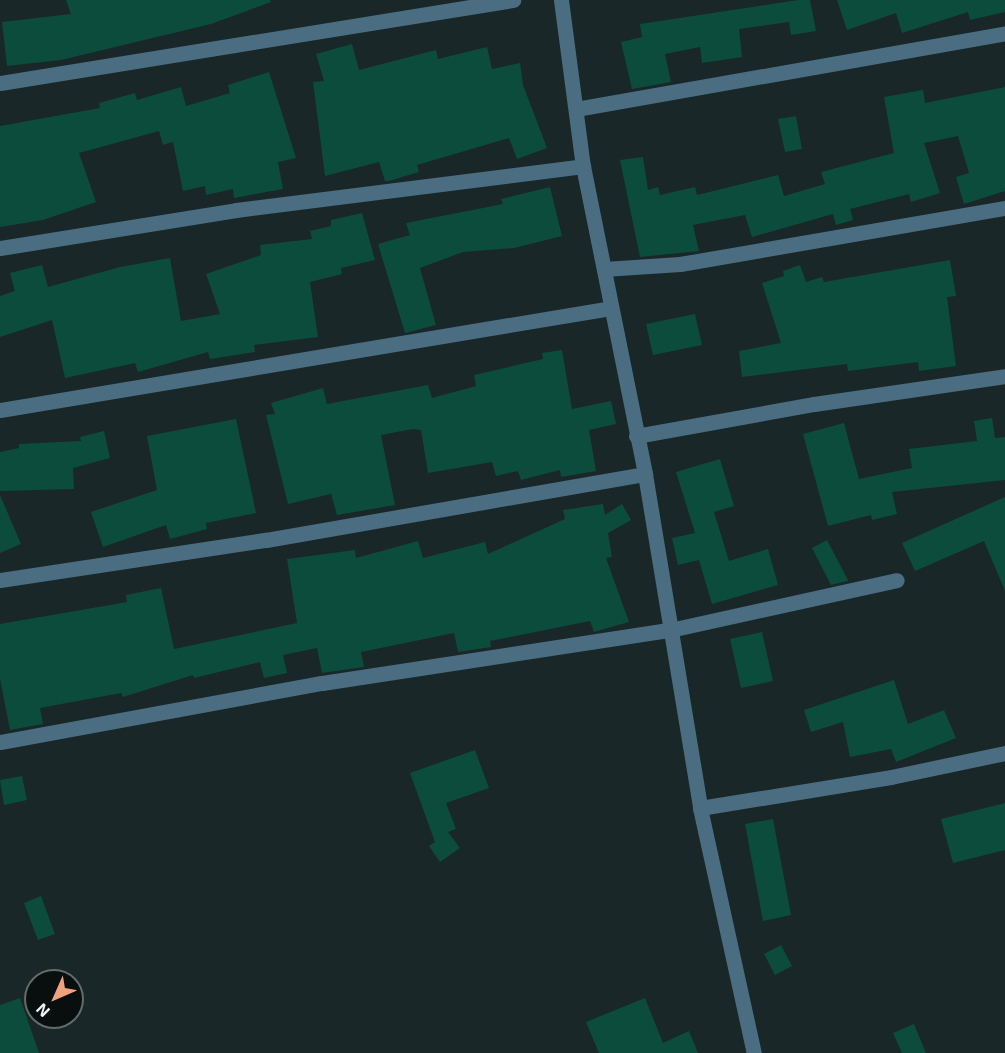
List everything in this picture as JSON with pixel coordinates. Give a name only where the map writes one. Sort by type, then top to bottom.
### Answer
[{"type":"street","points":[[0,83],[513,0]]},
{"type":"street","points":[[561,0],[583,166],[645,474],[700,808],[754,1053]]},
{"type":"street","points":[[576,109],[1005,33]]},
{"type":"street","points":[[0,248],[236,210],[583,166]]},
{"type":"street","points":[[604,269],[680,264],[1005,208]]},
{"type":"street","points":[[0,410],[611,308]]},
{"type":"street","points":[[636,436],[814,404],[1005,376]]},
{"type":"street","points":[[0,580],[266,540],[645,474]]},
{"type":"street","points":[[0,742],[322,683],[670,630],[897,580]]},
{"type":"street","points":[[700,808],[891,777],[1005,753]]},
{"type":"building","points":[[66,0],[270,0],[271,2],[211,24],[61,60],[7,66],[2,22],[71,14]]},
{"type":"building","points":[[810,0],[816,31],[791,35],[789,22],[739,29],[742,57],[702,63],[700,47],[665,54],[671,82],[632,89],[621,42],[642,37],[640,24]]},
{"type":"building","points":[[837,0],[1005,0],[1005,12],[970,20],[968,12],[902,33],[896,13],[847,30]]},
{"type":"building","points":[[352,44],[359,70],[436,50],[438,59],[487,47],[492,69],[520,63],[523,85],[547,148],[517,159],[509,138],[417,165],[419,172],[389,181],[385,181],[379,162],[325,176],[313,82],[324,81],[316,54]]},
{"type":"building","points":[[269,72],[296,158],[278,162],[283,189],[234,198],[233,189],[206,195],[205,186],[183,191],[173,142],[163,145],[159,131],[79,153],[96,202],[43,220],[0,227],[0,126],[100,108],[99,103],[135,93],[137,100],[181,87],[186,106],[230,93],[228,85]]},
{"type":"building","points":[[1005,87],[1005,191],[964,204],[956,177],[969,173],[958,136],[924,143],[940,193],[911,202],[909,194],[850,209],[853,220],[836,225],[833,214],[752,237],[745,215],[693,225],[699,251],[640,257],[620,160],[643,157],[648,190],[658,187],[660,195],[695,187],[697,195],[778,175],[784,196],[825,184],[821,172],[894,153],[884,97],[923,90],[925,103]]},
{"type":"building","points":[[796,116],[802,149],[785,152],[778,119]]},
{"type":"building","points":[[550,187],[562,236],[514,248],[463,252],[420,268],[436,325],[405,333],[378,244],[410,235],[406,223],[503,204],[501,199]]},
{"type":"building","points":[[362,213],[375,260],[341,268],[342,274],[310,282],[318,337],[254,345],[255,352],[210,359],[208,352],[138,372],[135,363],[65,378],[52,320],[0,337],[0,296],[15,291],[10,273],[42,265],[48,287],[120,267],[170,258],[181,321],[220,314],[206,274],[261,255],[260,245],[312,239],[310,231],[331,226],[331,220]]},
{"type":"building","points":[[950,260],[956,296],[947,297],[956,366],[919,371],[918,362],[848,371],[847,364],[742,377],[739,351],[781,343],[762,283],[784,276],[783,271],[800,265],[806,282],[822,277],[824,282]]},
{"type":"building","points":[[695,314],[702,345],[653,355],[646,324]]},
{"type":"building","points":[[562,350],[572,409],[611,401],[616,424],[589,430],[596,471],[561,477],[560,470],[521,480],[518,471],[496,476],[492,462],[428,473],[421,430],[413,429],[381,435],[395,505],[337,515],[331,494],[288,504],[266,415],[275,414],[271,403],[323,388],[327,404],[428,385],[432,398],[476,386],[474,375],[543,359],[542,353]]},
{"type":"building","points":[[992,418],[995,438],[1005,437],[1005,480],[892,492],[897,514],[872,520],[871,515],[828,526],[803,434],[844,423],[859,479],[912,468],[909,449],[977,441],[974,421]]},
{"type":"building","points":[[236,419],[256,513],[206,523],[207,529],[170,539],[166,525],[103,547],[91,512],[157,490],[147,436]]},
{"type":"building","points":[[104,431],[110,458],[73,468],[74,489],[0,491],[0,452],[19,448],[19,444],[81,441],[80,437]]},
{"type":"building","points":[[720,459],[734,506],[714,512],[729,561],[768,549],[778,585],[712,604],[699,560],[678,565],[672,538],[695,533],[676,472]]},
{"type":"building","points":[[0,495],[21,544],[0,553]]},
{"type":"building","points":[[1005,497],[1005,591],[984,541],[915,571],[902,543]]},
{"type":"building","points":[[603,504],[605,515],[622,504],[631,520],[608,533],[612,557],[606,558],[629,622],[594,632],[590,621],[490,641],[491,647],[458,652],[454,633],[361,652],[364,667],[322,673],[317,648],[283,655],[287,673],[264,678],[260,662],[194,678],[193,675],[123,697],[121,693],[40,708],[43,724],[10,730],[0,679],[0,624],[127,602],[126,595],[161,588],[174,649],[297,623],[287,559],[355,550],[356,558],[418,541],[423,558],[485,542],[488,554],[565,519],[563,510]]},
{"type":"building","points":[[827,540],[847,581],[831,585],[812,548]]},
{"type":"building","points":[[762,632],[773,681],[741,688],[730,639]]},
{"type":"building","points":[[894,680],[908,724],[944,710],[956,738],[896,762],[891,749],[850,757],[843,722],[811,732],[804,710]]},
{"type":"building","points":[[475,750],[489,788],[446,803],[456,829],[448,832],[460,848],[440,862],[429,846],[435,842],[410,773]]},
{"type":"building","points":[[22,776],[27,800],[4,805],[0,780]]},
{"type":"building","points":[[1005,803],[1005,850],[953,863],[941,819]]},
{"type":"building","points":[[773,819],[791,915],[763,921],[745,824]]},
{"type":"building","points":[[41,896],[55,934],[38,940],[24,903]]},
{"type":"building","points":[[781,945],[792,966],[775,975],[764,954]]},
{"type":"building","points":[[20,998],[24,1010],[24,1029],[31,1029],[39,1053],[0,1053],[0,1005]]},
{"type":"building","points":[[645,998],[663,1043],[689,1031],[698,1053],[599,1053],[586,1022]]},
{"type":"building","points":[[914,1024],[926,1053],[902,1053],[893,1033]]}]
